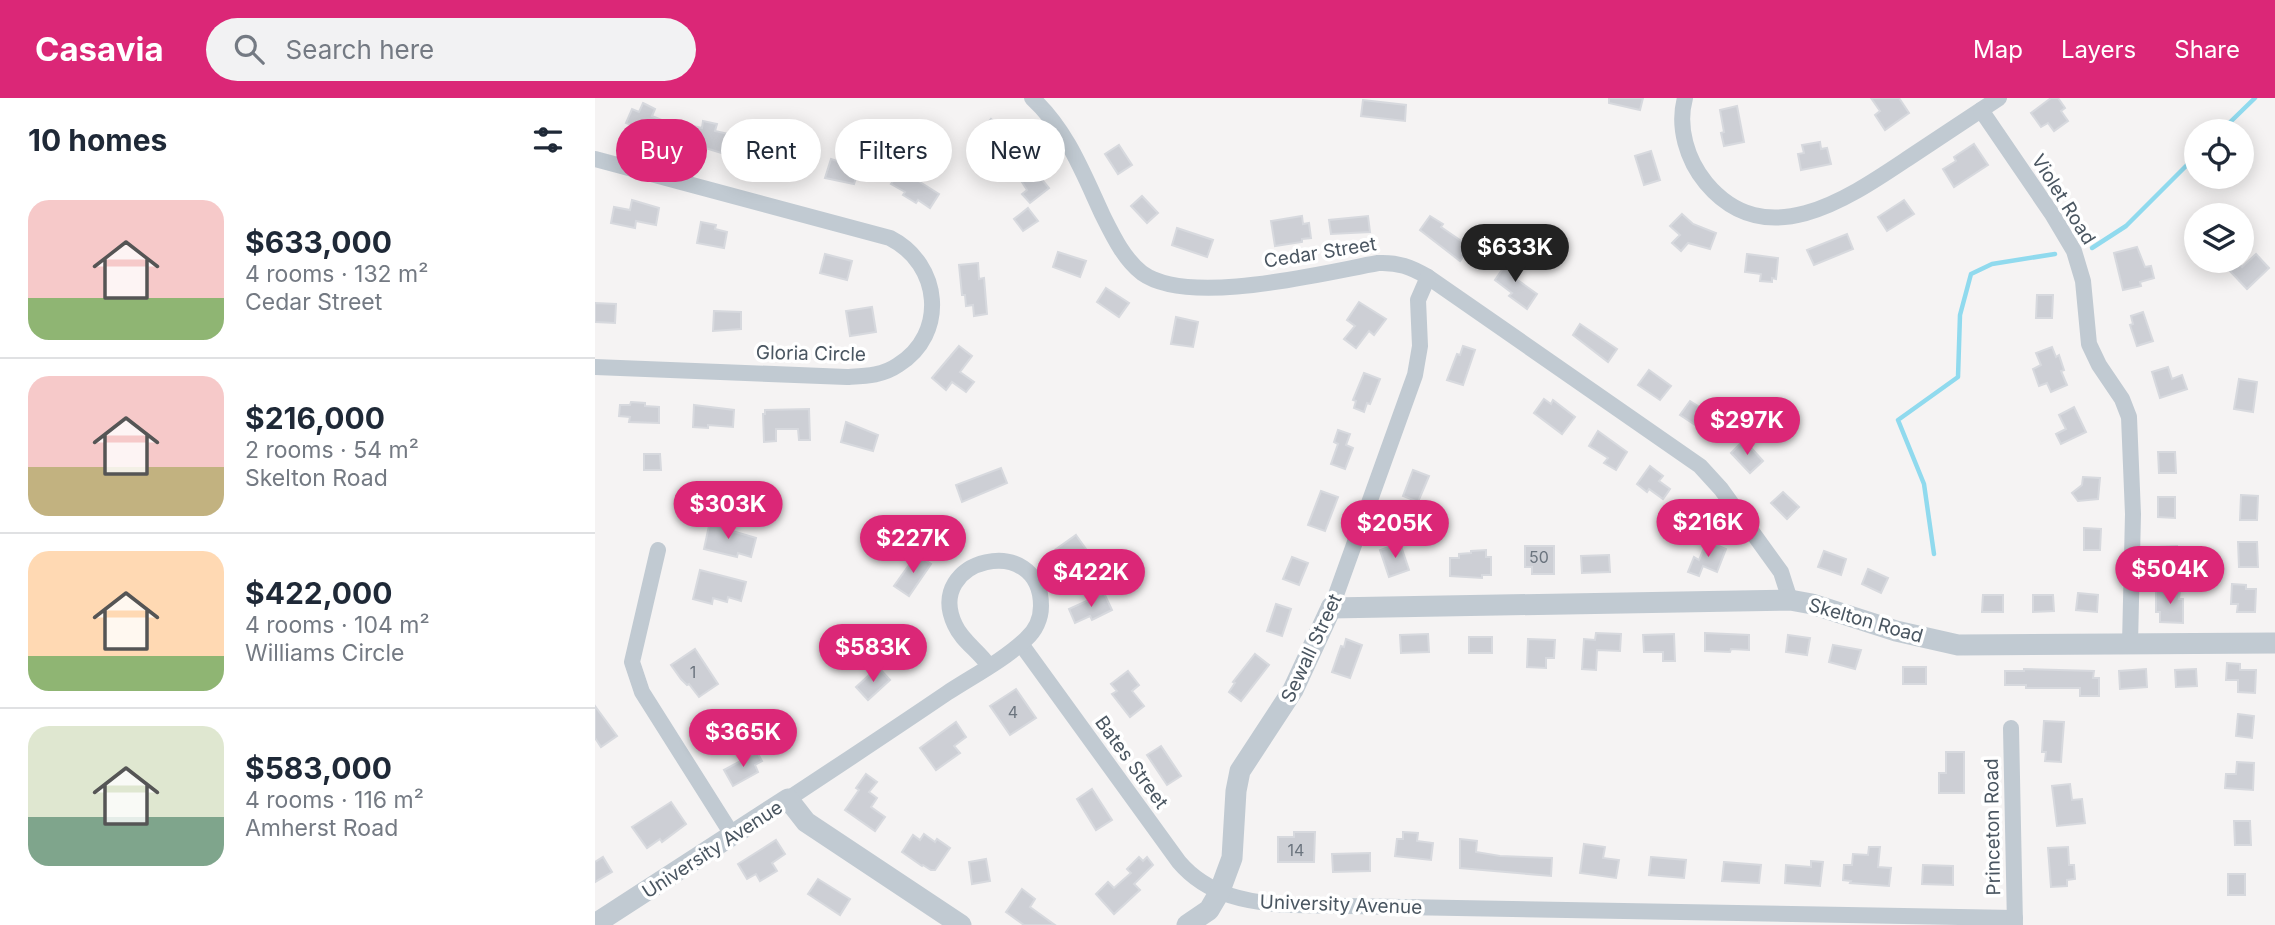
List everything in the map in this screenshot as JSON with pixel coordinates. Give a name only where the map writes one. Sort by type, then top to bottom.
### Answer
[{"type":"street","name":"Cedar Street","points":[[1032,98],[1064,135],[1120,247],[1138,269],[1155,280],[1187,288],[1220,288],[1387,263],[1402,264],[1428,277],[1700,466],[1721,489],[1778,569],[1785,581],[1790,600]]},
{"type":"street","points":[[1685,98],[1682,110],[1684,136],[1690,158],[1700,176],[1715,193],[1735,207],[1758,216],[1779,218],[1809,213],[1838,201],[1877,179],[1999,98]]},
{"type":"street","name":"Violet Road","points":[[1980,110],[2059,224],[2074,251],[2083,281],[2089,344],[2099,365],[2122,398],[2129,417],[2133,514],[2130,644]]},
{"type":"street","name":"Gloria Circle","points":[[595,159],[890,238],[912,252],[922,264],[932,291],[933,306],[918,347],[899,365],[873,376],[595,367]]},
{"type":"street","name":"Sewall Street","points":[[1219,893],[1226,879],[1233,850],[1236,790],[1240,771],[1293,690],[1332,607],[1415,375],[1420,346],[1418,300],[1428,277]]},
{"type":"street","points":[[658,550],[632,662],[642,692],[733,836]]},
{"type":"street","points":[[788,799],[989,666],[1032,633],[1039,619],[1040,596],[1035,582],[1025,570],[1004,561],[974,565],[962,575],[954,588],[950,610],[958,632],[989,666]]},
{"type":"street","name":"Skelton Road","points":[[1332,607],[1790,600],[1812,604],[1896,631],[1958,645],[2275,643]]},
{"type":"street","name":"Bates Street","points":[[1021,644],[1179,862],[1193,878],[1219,893]]},
{"type":"street","name":"Princeton Road","points":[[2011,729],[2015,921]]},
{"type":"street","name":"University Avenue","points":[[595,924],[788,799],[806,822],[961,925]]},
{"type":"street","points":[[1187,925],[1207,913],[1219,893]]},
{"type":"street","name":"University Avenue","points":[[1219,893],[1245,900],[1292,905],[2015,921]]},
{"type":"building","points":[[1609,98],[1643,98],[1640,110],[1609,103]]},
{"type":"building","points":[[1871,98],[1899,98],[1909,113],[1885,130],[1875,115],[1880,111]]},
{"type":"building","points":[[2051,98],[2058,98],[2065,108],[2061,111],[2068,121],[2054,131],[2048,123],[2041,127],[2031,113]]},
{"type":"building","points":[[1363,100],[1406,105],[1405,121],[1361,116]]},
{"type":"building","points":[[643,103],[655,109],[652,116],[659,119],[628,119],[632,109],[639,112]]},
{"type":"building","points":[[1737,106],[1744,142],[1724,146],[1720,110]]},
{"type":"building","points":[[707,122],[717,124],[715,131],[721,132],[721,153],[707,149]]},
{"type":"building","points":[[1820,142],[1821,149],[1827,148],[1831,164],[1801,170],[1798,154],[1804,153],[1802,145]]},
{"type":"building","points":[[1974,144],[1988,165],[1954,187],[1943,169],[1956,161],[1954,157]]},
{"type":"building","points":[[1119,145],[1132,165],[1118,174],[1105,154]]},
{"type":"building","points":[[1651,151],[1660,180],[1644,185],[1635,156]]},
{"type":"building","points":[[831,159],[835,160],[835,180],[825,178]]},
{"type":"building","points":[[920,182],[939,194],[930,208],[903,195],[905,192],[891,184]]},
{"type":"building","points":[[1022,182],[1044,182],[1049,188],[1030,203],[1022,194],[1027,190]]},
{"type":"building","points":[[1142,196],[1158,213],[1147,223],[1131,206]]},
{"type":"building","points":[[632,200],[659,208],[656,225],[636,221],[635,228],[611,223],[614,207],[630,210]]},
{"type":"building","points":[[1904,200],[1914,214],[1887,231],[1878,217]]},
{"type":"building","points":[[1028,208],[1038,221],[1023,231],[1014,219]]},
{"type":"building","points":[[1682,214],[1693,224],[1716,233],[1710,249],[1688,243],[1681,251],[1672,243],[1680,235],[1670,226]]},
{"type":"building","points":[[1302,216],[1303,224],[1309,223],[1311,238],[1275,246],[1271,221]]},
{"type":"building","points":[[1368,216],[1370,232],[1331,234],[1329,220]]},
{"type":"building","points":[[1430,216],[1470,247],[1460,261],[1420,230]]},
{"type":"building","points":[[701,222],[716,225],[715,229],[727,232],[724,248],[697,243]]},
{"type":"building","points":[[1177,228],[1213,240],[1207,257],[1172,245]]},
{"type":"building","points":[[1847,234],[1853,249],[1814,265],[1807,250]]},
{"type":"building","points":[[2137,247],[2145,267],[2151,266],[2154,278],[2140,282],[2141,286],[2123,290],[2114,253]]},
{"type":"building","points":[[1058,252],[1086,261],[1080,277],[1053,267]]},
{"type":"building","points":[[825,254],[852,261],[847,280],[820,273]]},
{"type":"building","points":[[1747,254],[1778,258],[1776,279],[1772,278],[1772,282],[1760,281],[1761,274],[1745,272]]},
{"type":"building","points":[[2256,254],[2269,268],[2247,289],[2232,273],[2254,273]]},
{"type":"building","points":[[1511,257],[1521,264],[1512,276],[1537,294],[1527,309],[1509,296],[1512,293],[1495,280]]},
{"type":"building","points":[[978,263],[979,279],[984,278],[987,314],[974,316],[973,305],[966,306],[965,295],[962,295],[959,265]]},
{"type":"building","points":[[1106,288],[1129,303],[1119,317],[1097,302]]},
{"type":"building","points":[[2037,295],[2053,295],[2052,318],[2036,318]]},
{"type":"building","points":[[1359,302],[1386,319],[1374,335],[1369,331],[1356,348],[1344,339],[1355,326],[1347,320]]},
{"type":"building","points":[[595,303],[616,304],[615,323],[595,322]]},
{"type":"building","points":[[872,307],[876,332],[850,336],[846,311]]},
{"type":"building","points":[[714,311],[741,312],[741,329],[713,331]]},
{"type":"building","points":[[2143,312],[2153,341],[2137,346],[2130,325],[2133,324],[2131,316]]},
{"type":"building","points":[[1176,317],[1198,322],[1193,347],[1171,344]]},
{"type":"building","points":[[1580,324],[1617,349],[1608,362],[1573,335]]},
{"type":"building","points":[[959,346],[972,356],[960,372],[974,382],[966,392],[952,382],[946,390],[932,378]]},
{"type":"building","points":[[1463,346],[1475,350],[1463,385],[1447,380]]},
{"type":"building","points":[[2052,347],[2056,357],[2059,355],[2064,370],[2061,371],[2067,385],[2051,392],[2047,383],[2039,386],[2033,369],[2041,365],[2036,353]]},
{"type":"building","points":[[2168,367],[2172,379],[2182,375],[2187,389],[2160,398],[2152,372]]},
{"type":"building","points":[[1649,370],[1671,386],[1660,400],[1638,385]]},
{"type":"building","points":[[1364,373],[1380,379],[1364,412],[1354,408],[1356,401],[1353,400]]},
{"type":"building","points":[[2239,379],[2257,382],[2253,412],[2234,409]]},
{"type":"building","points":[[1544,399],[1551,404],[1553,400],[1575,417],[1562,434],[1534,413]]},
{"type":"building","points":[[1690,401],[1709,413],[1700,428],[1680,415]]},
{"type":"building","points":[[631,402],[659,407],[659,423],[629,422],[630,417],[619,416],[620,405],[630,405]]},
{"type":"building","points":[[694,405],[734,410],[733,427],[693,427]]},
{"type":"building","points":[[2074,407],[2086,432],[2061,444],[2056,434],[2066,429],[2059,415]]},
{"type":"building","points":[[809,409],[810,440],[799,440],[798,429],[776,429],[776,441],[764,442],[765,410]]},
{"type":"building","points":[[846,422],[878,435],[873,451],[841,442]]},
{"type":"building","points":[[1338,430],[1350,434],[1346,445],[1353,448],[1345,469],[1331,464],[1338,444],[1334,442]]},
{"type":"building","points":[[1598,431],[1627,452],[1616,470],[1604,463],[1608,458],[1589,446]]},
{"type":"building","points":[[1744,440],[1763,461],[1750,473],[1731,453]]},
{"type":"building","points":[[2158,452],[2175,452],[2176,473],[2159,473]]},
{"type":"building","points":[[644,454],[660,454],[661,470],[644,470]]},
{"type":"building","points":[[1650,466],[1663,476],[1659,481],[1670,489],[1663,499],[1637,484]]},
{"type":"building","points":[[1001,468],[1007,483],[962,502],[956,485]]},
{"type":"building","points":[[1413,470],[1429,476],[1418,502],[1403,496]]},
{"type":"building","points":[[2083,477],[2100,478],[2098,499],[2078,501],[2072,493],[2082,485]]},
{"type":"building","points":[[1321,491],[1338,497],[1325,531],[1308,525]]},
{"type":"building","points":[[1783,492],[1799,507],[1787,519],[1771,503]]},
{"type":"building","points":[[2241,495],[2258,496],[2257,520],[2240,520]]},
{"type":"building","points":[[2158,497],[2175,497],[2175,518],[2158,517]]},
{"type":"building","points":[[710,521],[730,526],[729,530],[756,538],[751,557],[738,553],[737,557],[704,549]]},
{"type":"building","points":[[2084,528],[2101,529],[2100,550],[2084,550]]},
{"type":"building","points":[[1076,535],[1091,556],[1083,563],[1092,574],[1080,583],[1072,572],[1069,574],[1052,552]]},
{"type":"building","points":[[1707,541],[1726,549],[1717,572],[1703,566],[1699,576],[1688,572],[1694,557],[1699,560]]},
{"type":"building","points":[[2238,542],[2257,542],[2258,567],[2239,567]]},
{"type":"building","points":[[1400,543],[1409,570],[1389,577],[1380,550]]},
{"type":"building","points":[[1525,546],[1554,546],[1554,574],[1532,574],[1532,567],[1525,567]]},
{"type":"building","points":[[2177,546],[2177,569],[2159,569],[2158,547]]},
{"type":"building","points":[[1486,550],[1486,557],[1491,557],[1491,575],[1482,575],[1482,578],[1450,576],[1450,558],[1459,558],[1459,554],[1471,551]]},
{"type":"building","points":[[1824,551],[1846,559],[1841,575],[1818,567]]},
{"type":"building","points":[[917,554],[931,564],[909,596],[894,586]]},
{"type":"building","points":[[1609,555],[1610,572],[1582,573],[1581,556]]},
{"type":"building","points":[[1292,557],[1308,563],[1299,585],[1283,579]]},
{"type":"building","points":[[1868,569],[1888,578],[1881,593],[1862,584]]},
{"type":"building","points":[[700,570],[746,582],[741,601],[728,597],[727,602],[713,598],[712,604],[693,599]]},
{"type":"building","points":[[2232,584],[2256,589],[2255,612],[2237,612],[2238,604],[2231,604]]},
{"type":"building","points":[[2180,590],[2179,599],[2183,599],[2183,623],[2160,622],[2160,612],[2156,612],[2156,591]]},
{"type":"building","points":[[1104,593],[1112,610],[1092,620],[1090,616],[1075,623],[1069,609]]},
{"type":"building","points":[[2078,593],[2098,595],[2097,612],[2076,610]]},
{"type":"building","points":[[1983,595],[2003,595],[2003,612],[1982,612]]},
{"type":"building","points":[[2033,595],[2053,595],[2054,611],[2033,612]]},
{"type":"building","points":[[1276,604],[1291,609],[1282,636],[1267,631]]},
{"type":"building","points":[[1596,633],[1621,634],[1620,651],[1597,650],[1596,670],[1582,669],[1584,639],[1595,640]]},
{"type":"building","points":[[1705,633],[1749,635],[1749,650],[1705,651]]},
{"type":"building","points":[[1428,634],[1429,652],[1401,653],[1400,635]]},
{"type":"building","points":[[1674,634],[1675,661],[1663,661],[1663,652],[1644,652],[1643,635]]},
{"type":"building","points":[[1788,635],[1810,638],[1807,655],[1786,652]]},
{"type":"building","points":[[1469,637],[1492,637],[1492,653],[1469,653]]},
{"type":"building","points":[[1346,639],[1362,645],[1350,678],[1332,672]]},
{"type":"building","points":[[1528,639],[1555,640],[1554,658],[1546,658],[1546,668],[1527,667]]},
{"type":"building","points":[[1833,645],[1861,650],[1855,669],[1829,662]]},
{"type":"building","points":[[695,649],[718,684],[699,697],[671,665]]},
{"type":"building","points":[[1255,654],[1269,665],[1241,701],[1229,692],[1235,683],[1233,682]]},
{"type":"building","points":[[2227,663],[2240,664],[2240,670],[2256,670],[2255,693],[2238,692],[2238,680],[2226,680]]},
{"type":"building","points":[[878,667],[890,680],[868,700],[856,687]]},
{"type":"building","points":[[1903,667],[1926,667],[1926,684],[1903,684]]},
{"type":"building","points":[[2146,669],[2147,687],[2120,689],[2119,671]]},
{"type":"building","points":[[2196,669],[2197,686],[2176,687],[2175,670]]},
{"type":"building","points":[[1128,671],[1139,685],[1132,691],[1144,706],[1130,717],[1112,694],[1117,691],[1111,684]]},
{"type":"building","points":[[2005,671],[2094,671],[2093,678],[2099,678],[2099,696],[2080,696],[2080,688],[2026,688],[2026,685],[2005,685]]},
{"type":"building","points":[[1016,689],[1036,718],[1010,735],[990,706]]},
{"type":"building","points":[[595,706],[617,736],[601,747],[595,738]]},
{"type":"building","points":[[2238,714],[2254,716],[2252,738],[2236,736]]},
{"type":"building","points":[[2044,721],[2064,722],[2061,762],[2045,761],[2046,752],[2042,752]]},
{"type":"building","points":[[956,722],[966,737],[954,746],[960,753],[936,770],[920,748]]},
{"type":"building","points":[[1161,746],[1181,776],[1167,785],[1147,755]]},
{"type":"building","points":[[757,752],[762,761],[755,765],[758,772],[733,786],[724,770]]},
{"type":"building","points":[[1946,752],[1964,752],[1964,793],[1939,793],[1939,773],[1946,773]]},
{"type":"building","points":[[2237,762],[2254,763],[2253,790],[2225,788],[2226,774],[2236,774]]},
{"type":"building","points":[[866,774],[877,782],[869,792],[877,798],[871,807],[885,817],[875,831],[845,810]]},
{"type":"building","points":[[2070,784],[2072,800],[2082,799],[2085,823],[2057,826],[2052,786]]},
{"type":"building","points":[[1092,789],[1112,820],[1096,830],[1077,799]]},
{"type":"building","points":[[671,802],[686,824],[662,842],[660,839],[647,848],[632,827]]},
{"type":"building","points":[[2234,821],[2250,821],[2251,845],[2235,845]]},
{"type":"building","points":[[1294,832],[1315,832],[1314,862],[1278,862],[1278,837],[1294,837]]},
{"type":"building","points":[[1403,832],[1418,833],[1417,841],[1433,843],[1431,860],[1395,856],[1397,839],[1403,839]]},
{"type":"building","points":[[924,834],[950,848],[935,870],[922,866],[902,852],[913,835],[920,840]]},
{"type":"building","points":[[1460,839],[1477,841],[1476,852],[1552,858],[1551,876],[1460,868]]},
{"type":"building","points":[[776,840],[785,854],[772,863],[777,871],[760,881],[756,874],[747,879],[738,864]]},
{"type":"building","points":[[1584,844],[1605,847],[1603,858],[1619,860],[1616,878],[1580,873]]},
{"type":"building","points":[[1869,847],[1880,847],[1878,867],[1891,868],[1889,886],[1843,880],[1844,865],[1852,865],[1853,854],[1868,855]]},
{"type":"building","points":[[2068,847],[2069,865],[2074,865],[2075,879],[2067,880],[2067,886],[2051,887],[2048,848]]},
{"type":"building","points":[[1370,853],[1370,871],[1333,872],[1332,854]]},
{"type":"building","points":[[603,857],[612,872],[595,882],[595,862]]},
{"type":"building","points":[[1139,857],[1143,861],[1147,857],[1153,865],[1134,884],[1140,890],[1114,914],[1096,894],[1108,882],[1114,888],[1131,873],[1127,869]]},
{"type":"building","points":[[1651,857],[1686,860],[1684,878],[1649,875]]},
{"type":"building","points":[[986,859],[990,881],[972,884],[969,862]]},
{"type":"building","points":[[1811,861],[1823,862],[1820,886],[1785,883],[1786,865],[1811,867]]},
{"type":"building","points":[[1724,862],[1761,865],[1759,883],[1722,881]]},
{"type":"building","points":[[1923,865],[1953,866],[1953,885],[1922,884]]},
{"type":"building","points":[[2228,874],[2245,874],[2245,895],[2228,895]]},
{"type":"building","points":[[818,879],[850,899],[840,915],[808,894]]},
{"type":"building","points":[[1022,889],[1035,899],[1030,907],[1055,925],[1024,925],[1006,912]]},
{"type":"waterway","points":[[2233,119],[2255,98]]},
{"type":"waterway","points":[[2092,248],[2126,226],[2184,168]]},
{"type":"waterway","points":[[1934,554],[1924,484],[1898,420],[1958,377],[1960,315],[1971,274],[1992,264],[2055,254]]}]
